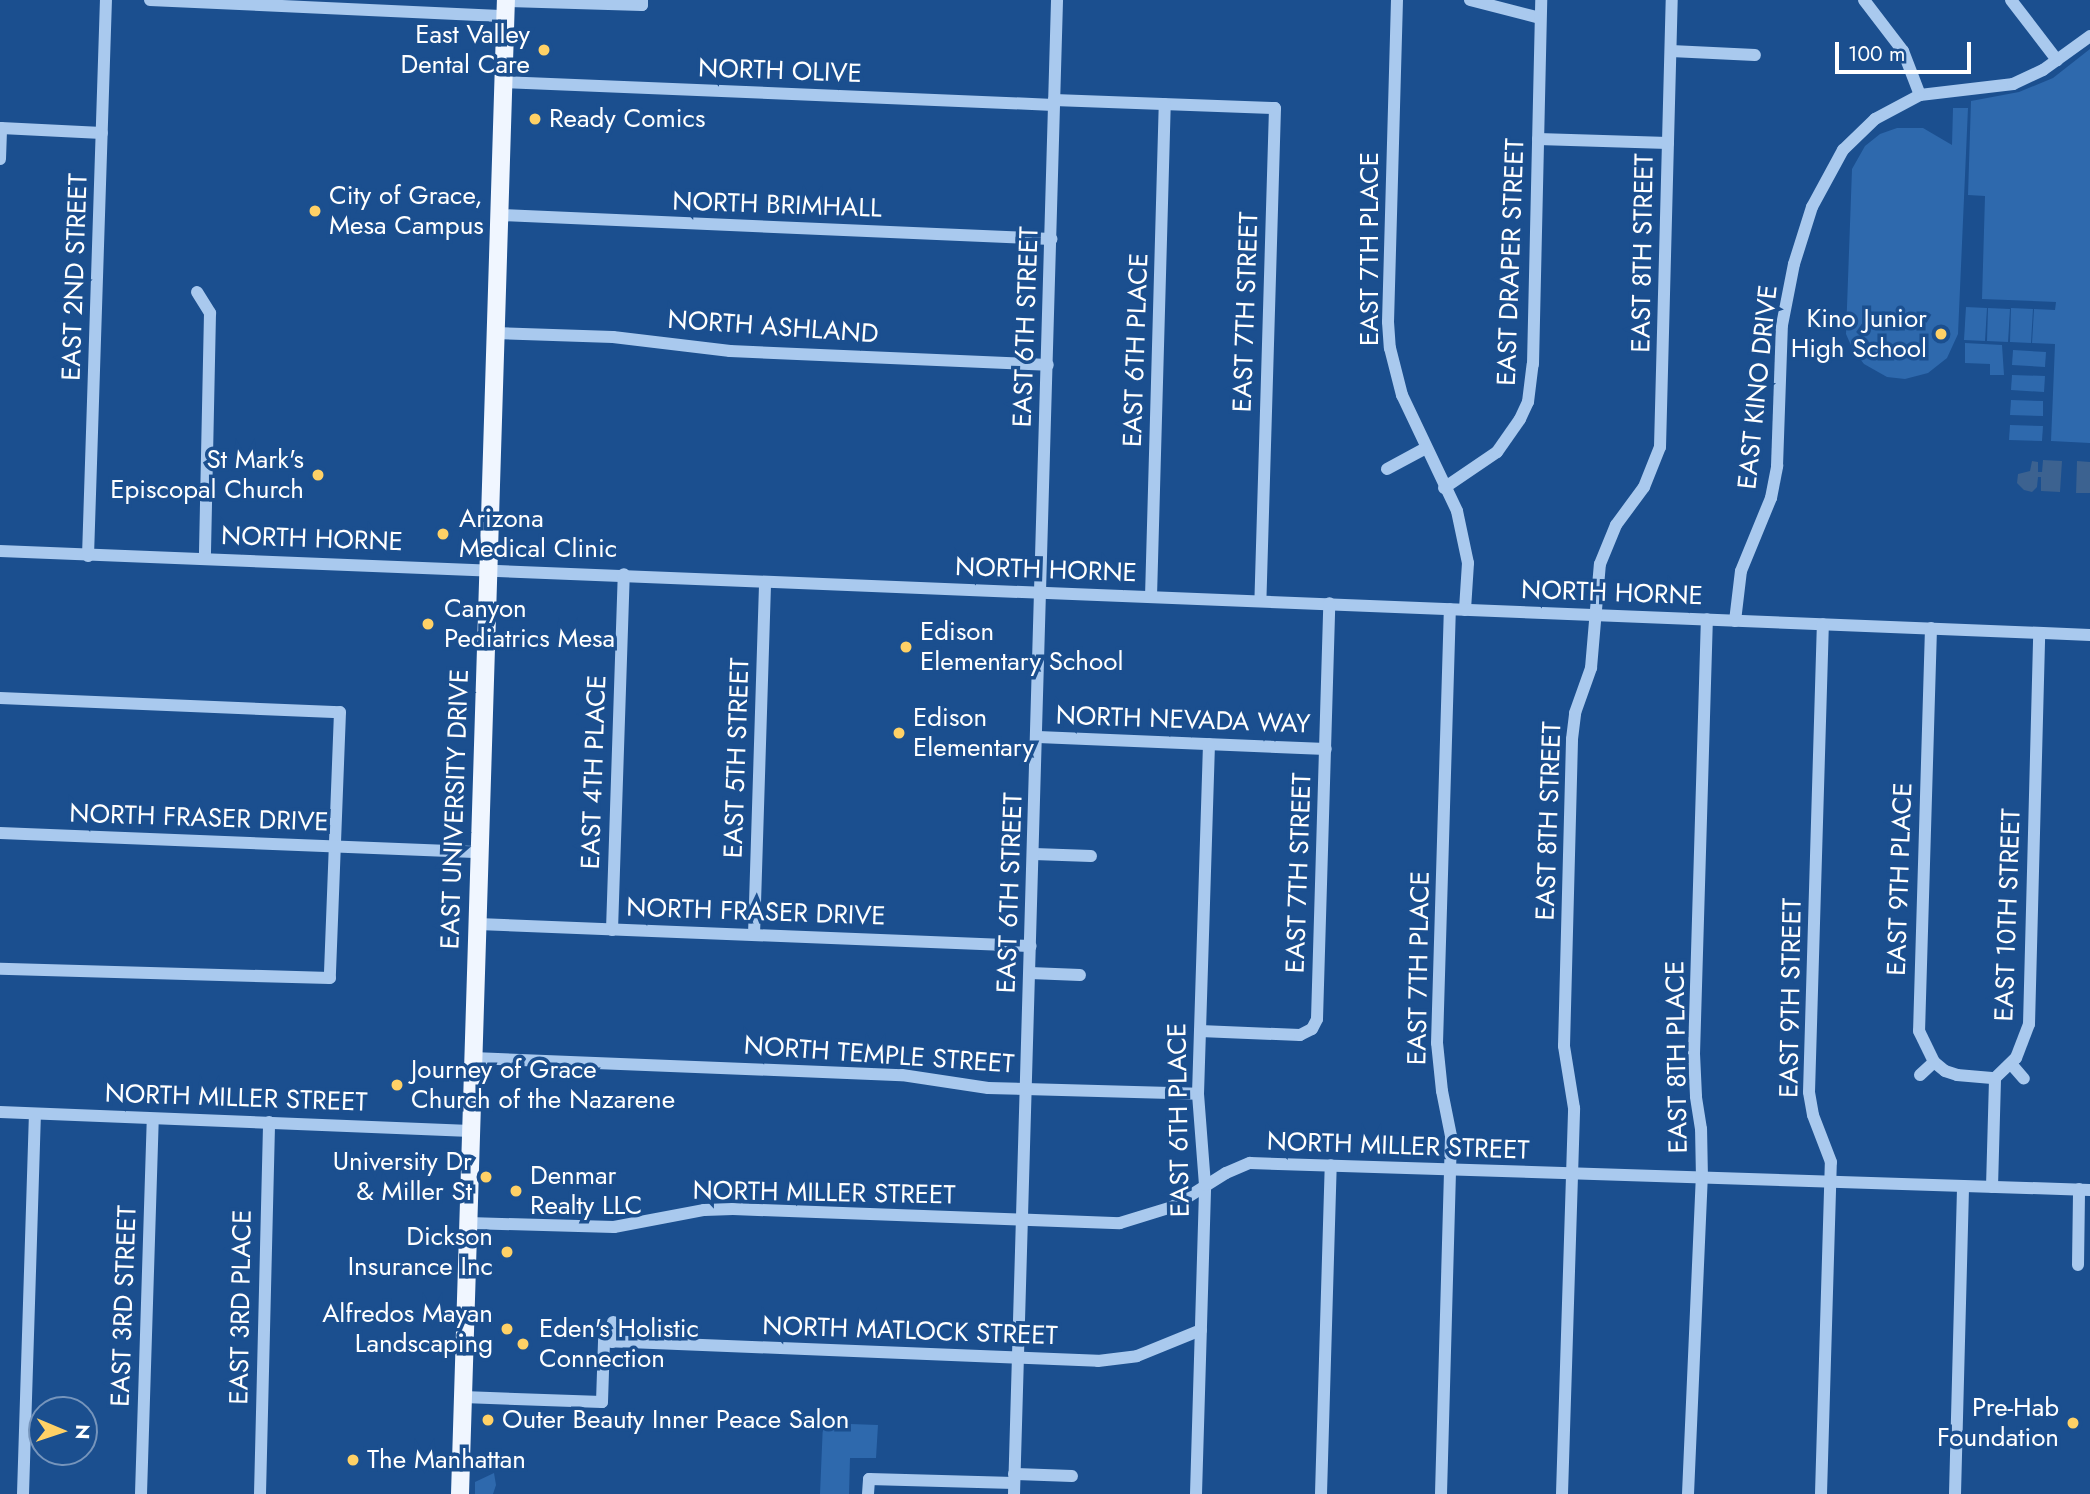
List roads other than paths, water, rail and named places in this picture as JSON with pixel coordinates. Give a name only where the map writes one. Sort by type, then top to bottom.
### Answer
[{"type":"main road","name":"EAST UNIVERSITY DRIVE","points":[[460,1494],[506,6]]},
{"type":"street","name":"EAST 2ND STREET","points":[[88,556],[106,0]]},
{"type":"street","points":[[150,0],[506,6],[642,3]]},
{"type":"street","name":"EAST 6TH STREET","points":[[1014,1484],[1058,0]]},
{"type":"street","name":"EAST 7TH PLACE","points":[[1397,0],[1388,322],[1394,370],[1402,395],[1457,511],[1464,537],[1468,563],[1465,610]]},
{"type":"street","points":[[1470,0],[1540,18]]},
{"type":"street","name":"EAST DRAPER STREET","points":[[1444,488],[1497,452],[1520,419],[1528,402],[1533,363],[1541,0]]},
{"type":"street","name":"EAST 8TH STREET","points":[[1562,1494],[1574,1104],[1564,1046],[1573,738],[1576,713],[1591,668],[1597,581],[1606,544],[1622,516],[1644,487],[1660,447],[1672,0]]},
{"type":"street","points":[[1864,0],[1903,51],[1920,95]]},
{"type":"street","points":[[2011,0],[2057,60]]},
{"type":"street","name":"EAST KINO DRIVE","points":[[1735,621],[1741,571],[1772,498],[1777,466],[1782,325],[1794,264],[1812,207],[1843,150],[1875,118],[1920,95],[2003,88],[2043,70],[2090,36]]},
{"type":"street","points":[[1671,51],[1755,55]]},
{"type":"street","name":"NORTH OLIVE","points":[[504,82],[1275,108]]},
{"type":"street","name":"EAST 6TH PLACE","points":[[1151,597],[1166,104]]},
{"type":"street","name":"EAST 7TH STREET","points":[[1261,601],[1275,108]]},
{"type":"street","points":[[0,159],[1,128],[102,133]]},
{"type":"street","points":[[1538,139],[1668,143]]},
{"type":"street","name":"NORTH BRIMHALL","points":[[500,215],[1051,239]]},
{"type":"street","points":[[197,292],[210,313],[205,557]]},
{"type":"street","name":"NORTH ASHLAND","points":[[496,333],[614,337],[730,351],[1048,365]]},
{"type":"street","points":[[1387,469],[1426,448]]},
{"type":"street","name":"NORTH HORNE","points":[[0,551],[88,556],[205,557],[2090,635]]},
{"type":"street","name":"EAST 4TH PLACE","points":[[612,930],[624,574]]},
{"type":"street","name":"EAST 5TH STREET","points":[[754,935],[765,582]]},
{"type":"street","name":"EAST 7TH STREET","points":[[1200,1031],[1300,1035],[1315,1025],[1329,603]]},
{"type":"street","name":"EAST 7TH PLACE","points":[[1441,1494],[1451,1136],[1442,1091],[1437,1043],[1450,609]]},
{"type":"street","name":"EAST 8TH PLACE","points":[[1688,1494],[1702,1179],[1695,1054],[1707,620]]},
{"type":"street","name":"EAST 9TH STREET","points":[[1821,1494],[1832,1162],[1813,1115],[1809,1092],[1823,624]]},
{"type":"street","name":"EAST 9TH PLACE","points":[[1931,628],[1918,1004],[1919,1031],[1934,1062]]},
{"type":"street","name":"EAST 10TH STREET","points":[[1995,1078],[2012,1065],[2022,1049],[2029,1024],[2039,633]]},
{"type":"street","points":[[0,698],[340,712],[330,978],[0,969]]},
{"type":"street","name":"NORTH NEVADA WAY","points":[[1038,737],[1326,749]]},
{"type":"street","name":"EAST 6TH PLACE","points":[[1196,1494],[1205,1185],[1198,1094],[1209,744]]},
{"type":"street","name":"NORTH FRASER DRIVE","points":[[0,833],[481,852]]},
{"type":"street","points":[[1034,855],[1091,856]]},
{"type":"street","name":"NORTH FRASER DRIVE","points":[[478,924],[1031,946]]},
{"type":"street","points":[[1030,973],[1080,975]]},
{"type":"street","name":"NORTH TEMPLE STREET","points":[[473,1058],[902,1074],[988,1088],[1198,1094]]},
{"type":"street","points":[[1920,1075],[1934,1062],[1957,1075],[1995,1078],[1992,1187]]},
{"type":"street","points":[[2012,1065],[2024,1079]]},
{"type":"street","name":"NORTH MILLER STREET","points":[[0,1112],[471,1130]]},
{"type":"street","points":[[23,1494],[35,1114]]},
{"type":"street","name":"EAST 3RD STREET","points":[[141,1494],[153,1119]]},
{"type":"street","name":"EAST 3RD PLACE","points":[[260,1494],[269,1122]]},
{"type":"street","name":"NORTH MILLER STREET","points":[[468,1223],[614,1227],[704,1210],[733,1209],[1120,1223],[1172,1207],[1205,1185],[1250,1163],[2085,1189]]},
{"type":"street","points":[[1321,1494],[1331,1165]]},
{"type":"street","points":[[1955,1494],[1963,1186]]},
{"type":"street","points":[[2078,1265],[2085,1189]]},
{"type":"street","points":[[463,1397],[602,1402],[604,1341],[612,1342],[613,1322]]},
{"type":"street","name":"NORTH MATLOCK STREET","points":[[612,1342],[1017,1359],[1118,1360],[1137,1356],[1201,1330]]},
{"type":"street","points":[[869,1494],[869,1479],[1014,1484],[1072,1476]]},
{"type":"place","name":"East Valley Dental Care","points":[[544,50]]},
{"type":"place","name":"Ready Comics","points":[[535,119]]},
{"type":"place","name":"City of Grace, Mesa Campus","points":[[315,211]]},
{"type":"place","name":"Kino Junior High School","points":[[1941,334]]},
{"type":"place","name":"St Mark's Episcopal Church","points":[[318,475]]},
{"type":"place","name":"Arizona Medical Clinic","points":[[443,534]]},
{"type":"place","name":"Canyon Pediatrics Mesa","points":[[428,624]]},
{"type":"place","name":"Edison Elementary School","points":[[906,647]]},
{"type":"place","name":"Edison Elementary","points":[[899,733]]},
{"type":"place","name":"Journey of Grace Church of the Nazarene","points":[[397,1085]]},
{"type":"place","name":"University Dr & Miller St","points":[[486,1177]]},
{"type":"place","name":"Denmar Realty LLC","points":[[516,1191]]},
{"type":"place","name":"Dickson Insurance Inc","points":[[507,1252]]},
{"type":"place","name":"Alfredos Mayan Landscaping","points":[[507,1329]]},
{"type":"place","name":"Eden's Holistic Connection","points":[[523,1344]]},
{"type":"place","name":"Outer Beauty Inner Peace Salon","points":[[488,1420]]},
{"type":"place","name":"Pre-Hab Foundation","points":[[2073,1423]]},
{"type":"place","name":"The Manhattan","points":[[353,1460]]}]
